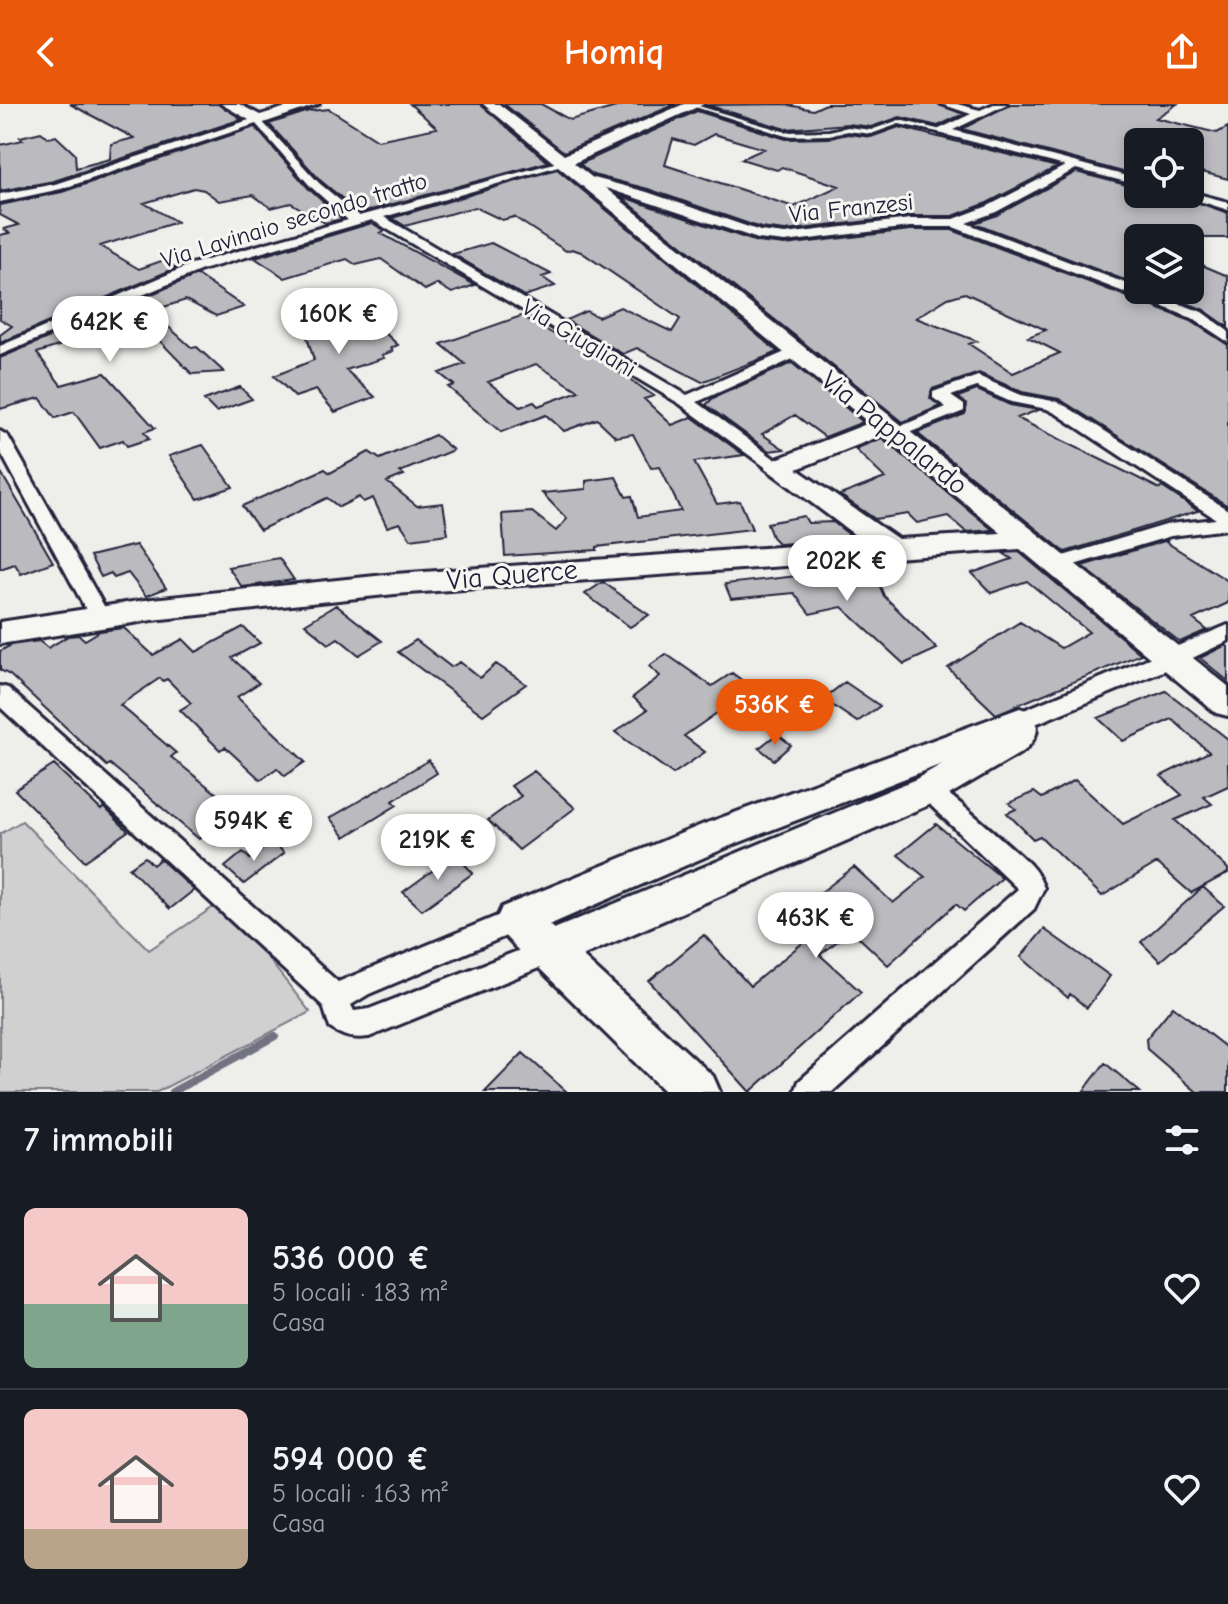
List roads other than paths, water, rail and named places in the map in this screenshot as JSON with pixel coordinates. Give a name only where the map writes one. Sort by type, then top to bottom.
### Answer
[{"type":"street","points":[[228,104],[258,120],[315,185],[356,220]]},
{"type":"street","points":[[0,198],[57,187],[312,104]]},
{"type":"street","name":"Via Pappalardo","points":[[490,104],[1228,704]]},
{"type":"street","points":[[946,104],[978,113]]},
{"type":"street","points":[[943,131],[1002,104]]},
{"type":"street","points":[[570,169],[696,105]]},
{"type":"street","points":[[943,131],[1124,178]]},
{"type":"street","name":"Via Franzesi","points":[[570,169],[758,235],[785,238],[910,223],[955,223],[992,209],[1074,166]]},
{"type":"street","name":"Via Lavinaio secondo tratto","points":[[0,351],[197,267],[356,220],[570,169]]},
{"type":"street","points":[[1222,204],[1228,193]]},
{"type":"street","name":"Via Giugliani","points":[[375,217],[686,401],[893,549]]},
{"type":"street","points":[[955,223],[1197,315],[1228,338]]},
{"type":"street","points":[[686,401],[797,352]]},
{"type":"street","points":[[778,468],[890,428],[958,408],[939,395],[978,381],[1017,399],[1052,405],[1063,411],[1228,521]]},
{"type":"street","points":[[0,436],[99,615]]},
{"type":"street","points":[[1057,564],[1169,530],[1228,521]]},
{"type":"street","name":"Via Querce","points":[[0,633],[99,615],[582,568],[1027,540]]},
{"type":"street","points":[[336,999],[359,985],[717,835],[1020,721],[1172,659],[1228,632]]},
{"type":"street","points":[[0,694],[336,999],[340,1018],[351,1025],[369,1023],[546,952],[929,789],[1012,742],[1021,733],[1020,721]]},
{"type":"street","points":[[810,1092],[1025,901],[1031,888],[1023,874],[947,809],[929,789]]},
{"type":"street","points":[[516,920],[546,952],[697,1092]]},
{"type":"lane","points":[[696,105],[786,134],[829,133],[848,129],[871,132],[899,122],[943,131]]},
{"type":"waterway","points":[[172,1092],[275,1036]]}]
